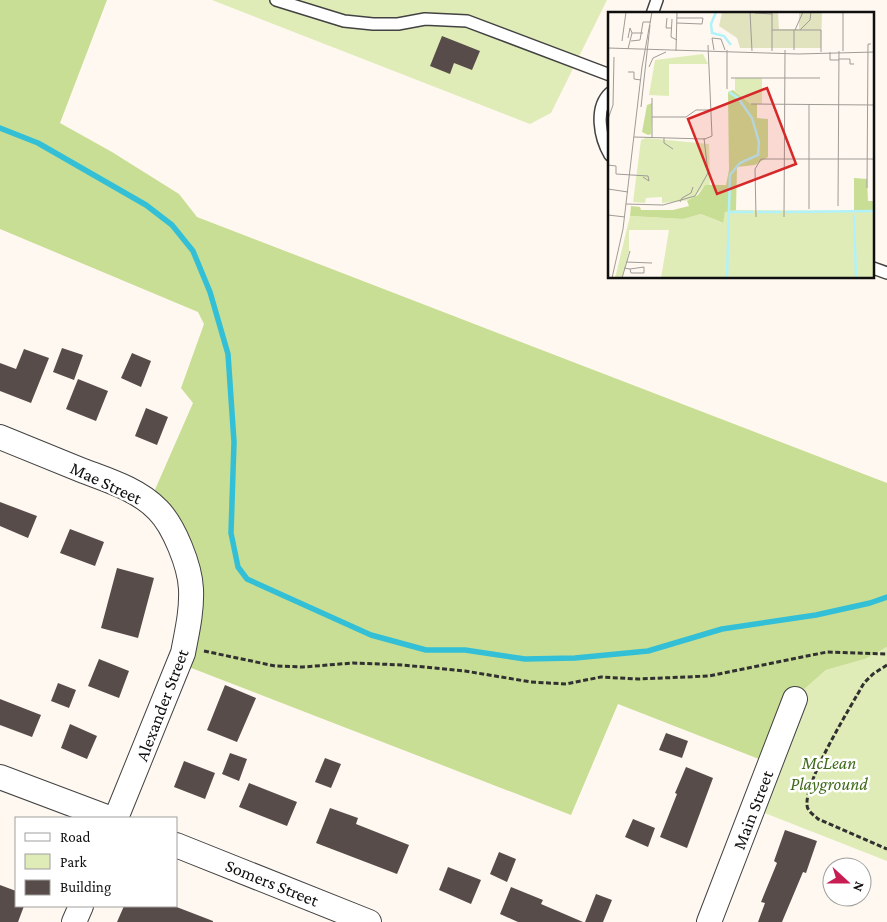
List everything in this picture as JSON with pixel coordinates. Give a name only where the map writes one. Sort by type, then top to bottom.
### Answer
[{"type":"street","name":"Mae Street","points":[[0,438],[116,483],[139,496],[158,510],[174,532],[184,558],[191,588]]},
{"type":"street","name":"Alexander Street","points":[[116,817],[148,744],[184,647],[188,631],[191,588]]},
{"type":"street","name":"Main Street","points":[[709,922],[795,698]]},
{"type":"street","points":[[0,777],[106,817]]},
{"type":"street","name":"Somers Street","points":[[178,846],[368,922]]},
{"type":"street","points":[[74,922],[81,907]]},
{"type":"lane","points":[[276,0],[344,21],[373,24],[398,24],[426,19],[467,21],[608,74]]},
{"type":"lane","points":[[653,12],[657,0]]},
{"type":"lane","points":[[608,94],[600,115],[602,133],[608,150]]},
{"type":"path","points":[[184,647],[275,666],[303,667],[353,663],[403,665],[465,671],[531,682],[566,684],[601,677],[672,678],[709,676],[827,652],[887,654]]},
{"type":"path","points":[[887,665],[873,674],[864,683],[818,766],[808,793],[807,806],[818,819],[887,849]]},
{"type":"green space","points":[[0,0],[107,0],[60,123],[112,152],[179,194],[197,217],[887,483],[887,647],[865,659],[826,670],[794,698],[769,763],[618,704],[571,815],[181,664],[194,587],[150,501],[193,403],[181,388],[204,324],[198,312],[0,229]]},
{"type":"green space","points":[[212,0],[607,0],[551,113],[530,124]]},
{"type":"green space","name":"McLean Playground","points":[[887,647],[887,861],[752,808],[794,698],[826,670],[865,659]]},
{"type":"building","points":[[442,36],[480,51],[472,70],[454,63],[450,74],[430,66]]},
{"type":"building","points":[[62,348],[83,355],[74,380],[53,372]]},
{"type":"building","points":[[24,349],[49,358],[31,403],[0,391],[0,363],[16,369]]},
{"type":"building","points":[[132,353],[151,361],[141,387],[121,378]]},
{"type":"building","points":[[78,379],[108,391],[96,421],[66,409]]},
{"type":"building","points":[[146,408],[168,417],[157,445],[135,436]]},
{"type":"building","points":[[0,502],[37,516],[28,538],[0,526]]},
{"type":"building","points":[[70,529],[104,542],[95,566],[60,553]]},
{"type":"building","points":[[117,568],[154,578],[138,638],[101,628]]},
{"type":"building","points":[[99,659],[129,671],[119,698],[88,686]]},
{"type":"building","points":[[58,683],[76,690],[69,708],[51,701]]},
{"type":"building","points":[[225,685],[256,698],[237,742],[207,730]]},
{"type":"building","points":[[0,699],[41,715],[32,737],[0,725]]},
{"type":"building","points":[[70,724],[97,736],[87,759],[61,748]]},
{"type":"building","points":[[666,733],[688,741],[682,758],[659,750]]},
{"type":"building","points":[[230,753],[247,759],[239,781],[222,774]]},
{"type":"building","points":[[325,758],[341,764],[331,788],[315,782]]},
{"type":"building","points":[[184,761],[215,773],[205,799],[174,787]]},
{"type":"building","points":[[686,767],[713,778],[687,848],[660,837]]},
{"type":"building","points":[[249,783],[297,802],[287,826],[239,807]]},
{"type":"building","points":[[330,808],[358,818],[356,824],[409,845],[397,874],[316,843]]},
{"type":"building","points":[[633,819],[655,828],[648,847],[625,837]]},
{"type":"building","points":[[785,830],[817,841],[806,873],[803,872],[782,922],[758,922],[765,903],[761,902],[777,863],[774,861]]},
{"type":"building","points":[[499,852],[516,859],[507,882],[490,874]]},
{"type":"building","points":[[448,867],[481,880],[471,904],[439,890]]},
{"type":"building","points":[[0,885],[15,891],[15,907],[24,907],[18,922],[0,922]]},
{"type":"building","points":[[511,887],[543,900],[541,904],[583,922],[518,922],[500,914]]},
{"type":"building","points":[[596,894],[612,900],[603,922],[585,922]]},
{"type":"building","points":[[124,907],[177,907],[213,921],[213,922],[117,922]]},
{"type":"waterway","points":[[0,128],[38,143],[146,205],[172,225],[193,251],[210,292],[228,354],[234,442],[231,533],[238,567],[247,579],[371,635],[426,650],[465,650],[525,659],[575,658],[648,651],[722,629],[816,615],[870,603],[887,597]]}]
